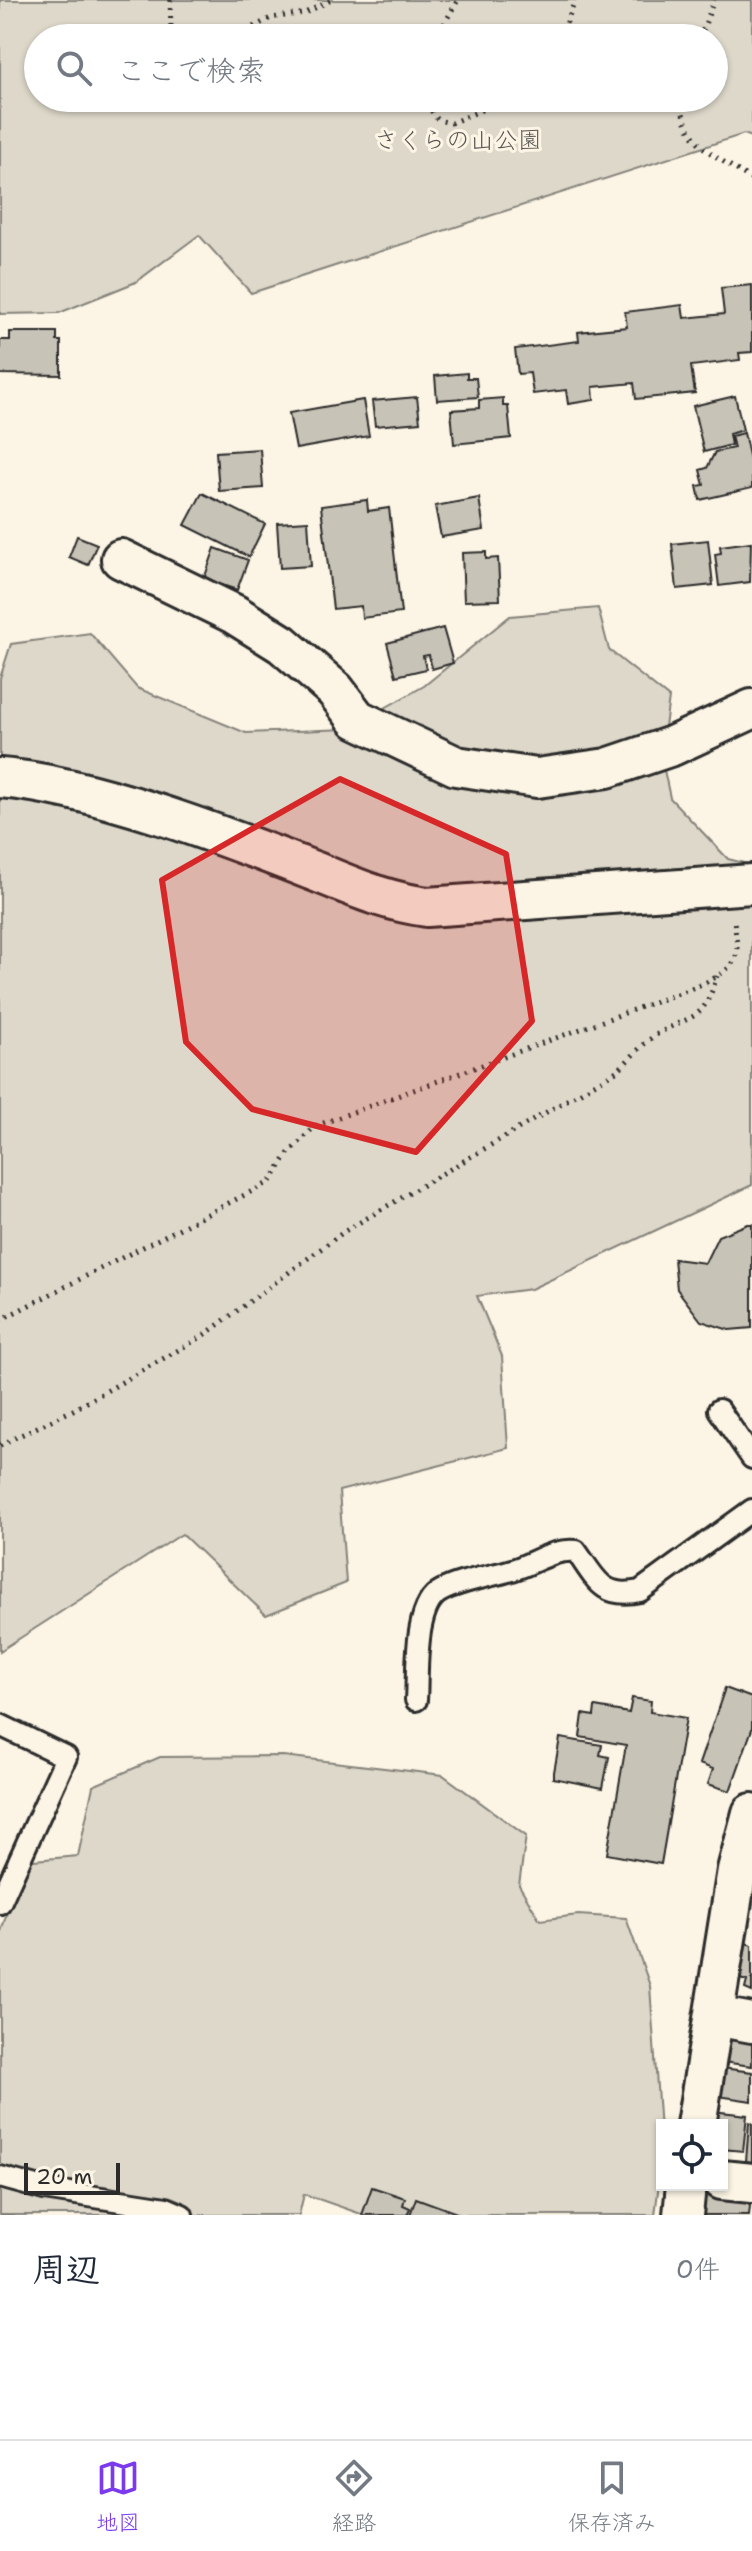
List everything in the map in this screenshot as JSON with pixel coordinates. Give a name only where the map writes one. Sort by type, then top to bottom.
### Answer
[{"type":"street","points":[[121,559],[246,621],[282,644],[335,690],[357,719],[456,766],[537,778],[607,768],[672,746],[752,709]]},
{"type":"street","points":[[0,778],[104,800],[311,870],[382,900],[427,907],[742,884]]},
{"type":"street","points":[[697,2119],[737,1870],[752,1813]]},
{"type":"street","points":[[715,2016],[752,2023]]},
{"type":"street","points":[[728,2181],[752,2183]]},
{"type":"street","points":[[683,2215],[685,2191]]},
{"type":"lane","points":[[719,1410],[752,1458]]},
{"type":"lane","points":[[416,1700],[421,1622],[426,1605],[439,1591],[521,1568],[564,1550],[576,1551],[604,1589],[623,1595],[640,1591],[752,1510]]},
{"type":"lane","points":[[0,1725],[66,1757],[0,1903]]},
{"type":"lane","points":[[0,2177],[44,2189],[166,2208],[182,2215]]},
{"type":"path","points":[[170,0],[171,24]]},
{"type":"path","points":[[259,24],[271,18],[305,13],[331,0]]},
{"type":"path","points":[[444,24],[458,0]]},
{"type":"path","points":[[566,24],[575,0]]},
{"type":"path","points":[[705,24],[714,0]]},
{"type":"path","points":[[432,112],[438,120],[451,123],[477,112]]},
{"type":"path","points":[[682,112],[685,127],[693,140],[752,180]]},
{"type":"path","points":[[0,1320],[270,1182],[288,1154],[315,1126],[671,996],[717,976],[729,968],[736,955],[742,884]]},
{"type":"path","points":[[0,1445],[73,1410],[203,1336],[345,1231],[618,1070],[656,1035],[692,1020],[710,998],[717,976]]},
{"type":"highlighted area","points":[[340,779],[506,854],[532,1021],[416,1152],[252,1109],[186,1042],[162,880]]},
{"type":"green space","name":"さくらの山公園","points":[[0,0],[752,0],[752,137],[744,134],[251,293],[199,235],[136,282],[59,313],[0,314]]},
{"type":"green space","points":[[598,608],[609,650],[669,698],[661,756],[670,798],[728,859],[752,865],[752,1185],[531,1289],[477,1296],[502,1356],[508,1448],[339,1491],[346,1583],[266,1615],[182,1534],[0,1651],[0,678],[11,644],[90,633],[137,688],[246,733],[347,729],[424,686],[510,616]]},
{"type":"green space","points":[[283,1756],[443,1775],[526,1836],[519,1885],[540,1920],[578,1915],[626,1918],[650,1986],[659,2119],[656,2119],[658,2191],[655,2215],[364,2215],[304,2194],[299,2215],[0,2215],[0,1935],[23,1861],[78,1856],[93,1786],[160,1757]]},
{"type":"building","points":[[752,285],[752,352],[739,353],[740,360],[691,366],[695,393],[636,399],[634,383],[593,387],[594,400],[568,404],[566,390],[533,394],[530,373],[518,374],[515,349],[579,341],[578,332],[627,327],[625,312],[682,305],[684,318],[724,314],[721,288]]},
{"type":"building","points":[[10,332],[57,332],[57,341],[61,341],[61,375],[0,374],[0,340],[10,340]]},
{"type":"building","points":[[467,373],[467,378],[476,378],[478,397],[437,400],[435,376]]},
{"type":"building","points":[[735,396],[743,430],[729,434],[731,445],[704,452],[693,406]]},
{"type":"building","points":[[417,397],[420,422],[375,426],[372,401]]},
{"type":"building","points":[[503,398],[503,406],[508,406],[511,438],[454,444],[451,410],[479,408],[479,400]]},
{"type":"building","points":[[363,400],[369,436],[296,449],[289,413]]},
{"type":"building","points":[[744,433],[752,469],[752,488],[700,500],[697,486],[704,485],[700,470],[707,468],[715,452],[734,448],[731,436]]},
{"type":"building","points":[[260,449],[263,488],[219,491],[216,452]]},
{"type":"building","points":[[202,493],[265,524],[249,557],[185,525]]},
{"type":"building","points":[[479,498],[484,530],[441,537],[435,506]]},
{"type":"building","points":[[367,500],[368,511],[389,508],[401,613],[362,618],[361,606],[333,609],[321,506]]},
{"type":"building","points":[[308,521],[311,566],[280,568],[277,523]]},
{"type":"building","points":[[77,536],[97,544],[88,565],[69,557]]},
{"type":"building","points":[[708,540],[713,585],[677,589],[672,544]]},
{"type":"building","points":[[751,542],[750,582],[719,586],[715,554],[721,553],[720,546]]},
{"type":"building","points":[[215,548],[248,560],[237,590],[204,579]]},
{"type":"building","points":[[486,552],[486,559],[498,558],[500,600],[464,601],[462,553]]},
{"type":"building","points":[[443,628],[453,663],[432,669],[429,655],[423,656],[426,669],[396,676],[387,643]]},
{"type":"building","points":[[752,1224],[752,1328],[729,1330],[701,1321],[677,1289],[674,1259],[705,1263],[718,1236]]},
{"type":"building","points":[[725,1688],[752,1698],[752,1729],[730,1791],[708,1784],[713,1769],[699,1764]]},
{"type":"building","points":[[632,1698],[651,1701],[650,1712],[686,1718],[661,1864],[607,1854],[626,1745],[580,1737],[583,1714],[594,1716],[595,1707],[629,1713]]},
{"type":"building","points":[[560,1738],[602,1745],[600,1755],[609,1757],[603,1788],[553,1778]]},
{"type":"building","points":[[742,1942],[752,1945],[752,1992],[745,1989],[747,1981],[740,1979],[743,1972],[734,1969]]},
{"type":"building","points":[[720,2032],[752,2036],[752,2066],[715,2061]]},
{"type":"building","points":[[722,2068],[752,2072],[752,2101],[718,2096]]},
{"type":"building","points":[[712,2111],[747,2115],[743,2151],[728,2150],[728,2119],[711,2119]]},
{"type":"building","points":[[749,2122],[752,2123],[752,2162],[746,2161]]},
{"type":"building","points":[[372,2187],[405,2198],[403,2205],[410,2208],[407,2215],[362,2215]]},
{"type":"building","points":[[707,2192],[751,2197],[749,2215],[698,2215],[700,2197],[706,2197]]},
{"type":"building","points":[[416,2198],[457,2213],[410,2215]]}]
